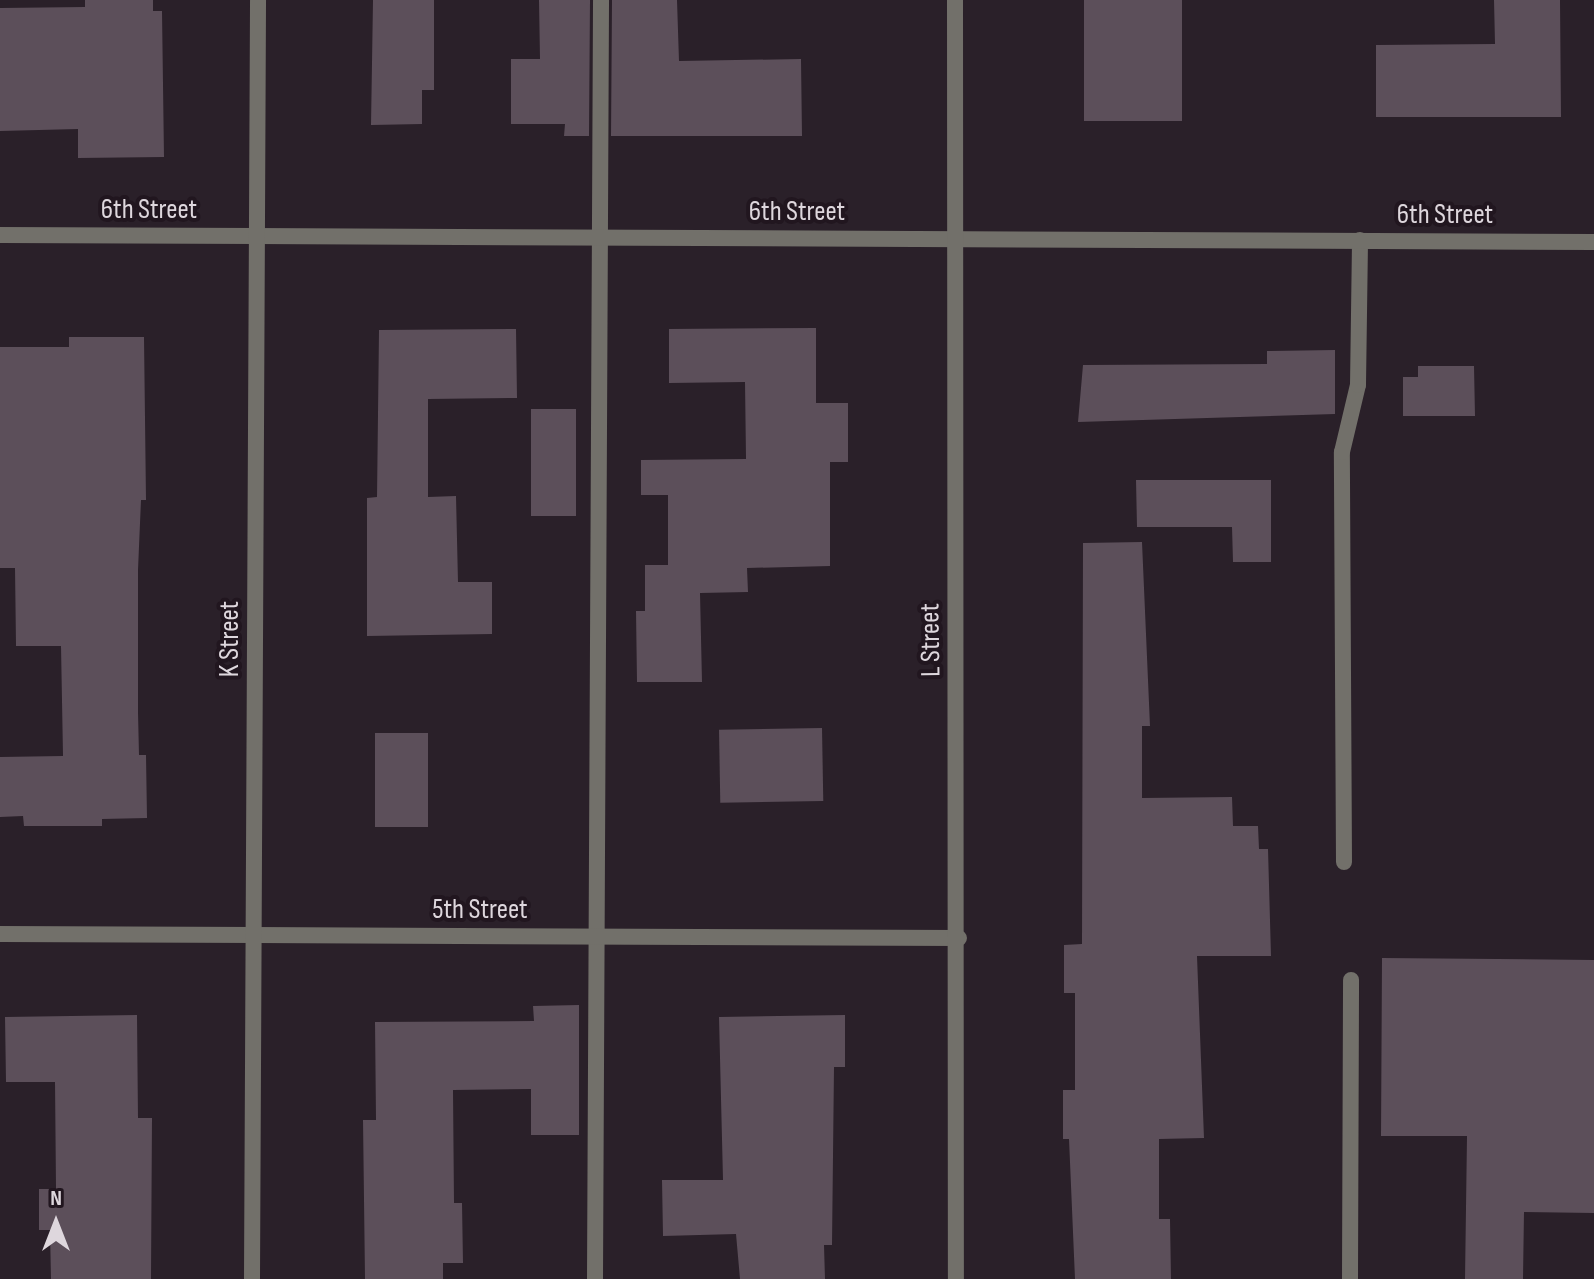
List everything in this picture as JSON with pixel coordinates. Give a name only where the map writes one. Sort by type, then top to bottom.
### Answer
[{"type":"street","name":"K Street","points":[[252,1279],[258,0]]},
{"type":"street","points":[[595,1279],[601,0]]},
{"type":"street","name":"L Street","points":[[955,0],[953,239],[959,938],[956,1279]]},
{"type":"street","name":"6th Street","points":[[0,235],[1594,242]]},
{"type":"street","points":[[1344,862],[1342,452],[1358,385],[1360,240]]},
{"type":"street","name":"5th Street","points":[[0,934],[959,938]]},
{"type":"street","points":[[1350,1279],[1351,980]]},
{"type":"building","points":[[85,0],[153,0],[153,11],[162,11],[164,157],[78,158],[78,129],[0,131],[0,8],[85,7]]},
{"type":"building","points":[[373,0],[434,0],[434,90],[422,90],[422,124],[371,125]]},
{"type":"building","points":[[539,0],[590,0],[589,136],[564,136],[565,124],[511,124],[511,59],[540,59]]},
{"type":"building","points":[[612,0],[677,0],[679,61],[801,59],[802,136],[611,136]]},
{"type":"building","points":[[1084,0],[1182,0],[1182,121],[1084,121]]},
{"type":"building","points":[[1494,0],[1560,0],[1561,117],[1376,117],[1376,45],[1495,44]]},
{"type":"building","points":[[816,328],[816,403],[848,403],[848,462],[830,462],[830,566],[747,568],[748,592],[700,593],[702,682],[637,682],[636,611],[645,611],[645,565],[668,565],[668,495],[641,495],[641,460],[746,459],[745,382],[669,383],[669,329]]},
{"type":"building","points":[[516,329],[517,398],[428,399],[428,497],[456,496],[458,582],[492,582],[492,634],[367,636],[367,498],[377,497],[379,330]]},
{"type":"building","points":[[69,337],[144,337],[146,500],[141,500],[138,570],[138,712],[139,755],[146,755],[147,818],[102,819],[102,826],[24,826],[23,816],[0,817],[0,757],[63,756],[61,646],[16,646],[15,568],[0,568],[0,347],[69,347]]},
{"type":"building","points":[[1335,350],[1335,414],[1078,422],[1083,365],[1267,364],[1267,351]]},
{"type":"building","points":[[1418,366],[1474,366],[1475,416],[1403,416],[1403,377],[1418,377]]},
{"type":"building","points":[[531,409],[576,409],[576,516],[531,516]]},
{"type":"building","points":[[1136,480],[1271,480],[1271,562],[1233,562],[1232,527],[1137,527]]},
{"type":"building","points":[[1142,542],[1150,726],[1142,726],[1142,798],[1232,797],[1233,826],[1258,826],[1259,849],[1268,849],[1271,956],[1197,956],[1204,1138],[1159,1139],[1159,1219],[1170,1219],[1171,1279],[1075,1279],[1069,1139],[1063,1139],[1063,1090],[1075,1090],[1075,993],[1064,993],[1064,945],[1082,944],[1083,543]]},
{"type":"building","points":[[822,728],[823,801],[720,803],[719,730]]},
{"type":"building","points":[[375,733],[428,733],[428,827],[375,827]]},
{"type":"building","points":[[1382,958],[1594,960],[1594,1213],[1524,1212],[1523,1279],[1465,1279],[1467,1136],[1381,1136]]},
{"type":"building","points":[[579,1005],[579,1135],[531,1135],[531,1089],[453,1090],[454,1203],[462,1203],[463,1263],[443,1263],[443,1279],[365,1279],[363,1120],[376,1120],[375,1022],[534,1021],[533,1006]]},
{"type":"building","points":[[137,1015],[138,1118],[152,1118],[151,1279],[51,1279],[50,1230],[39,1230],[39,1189],[56,1189],[55,1082],[6,1082],[5,1017]]},
{"type":"building","points":[[845,1015],[845,1067],[834,1067],[832,1245],[824,1245],[825,1279],[740,1279],[736,1234],[663,1236],[662,1180],[723,1180],[719,1017]]}]
